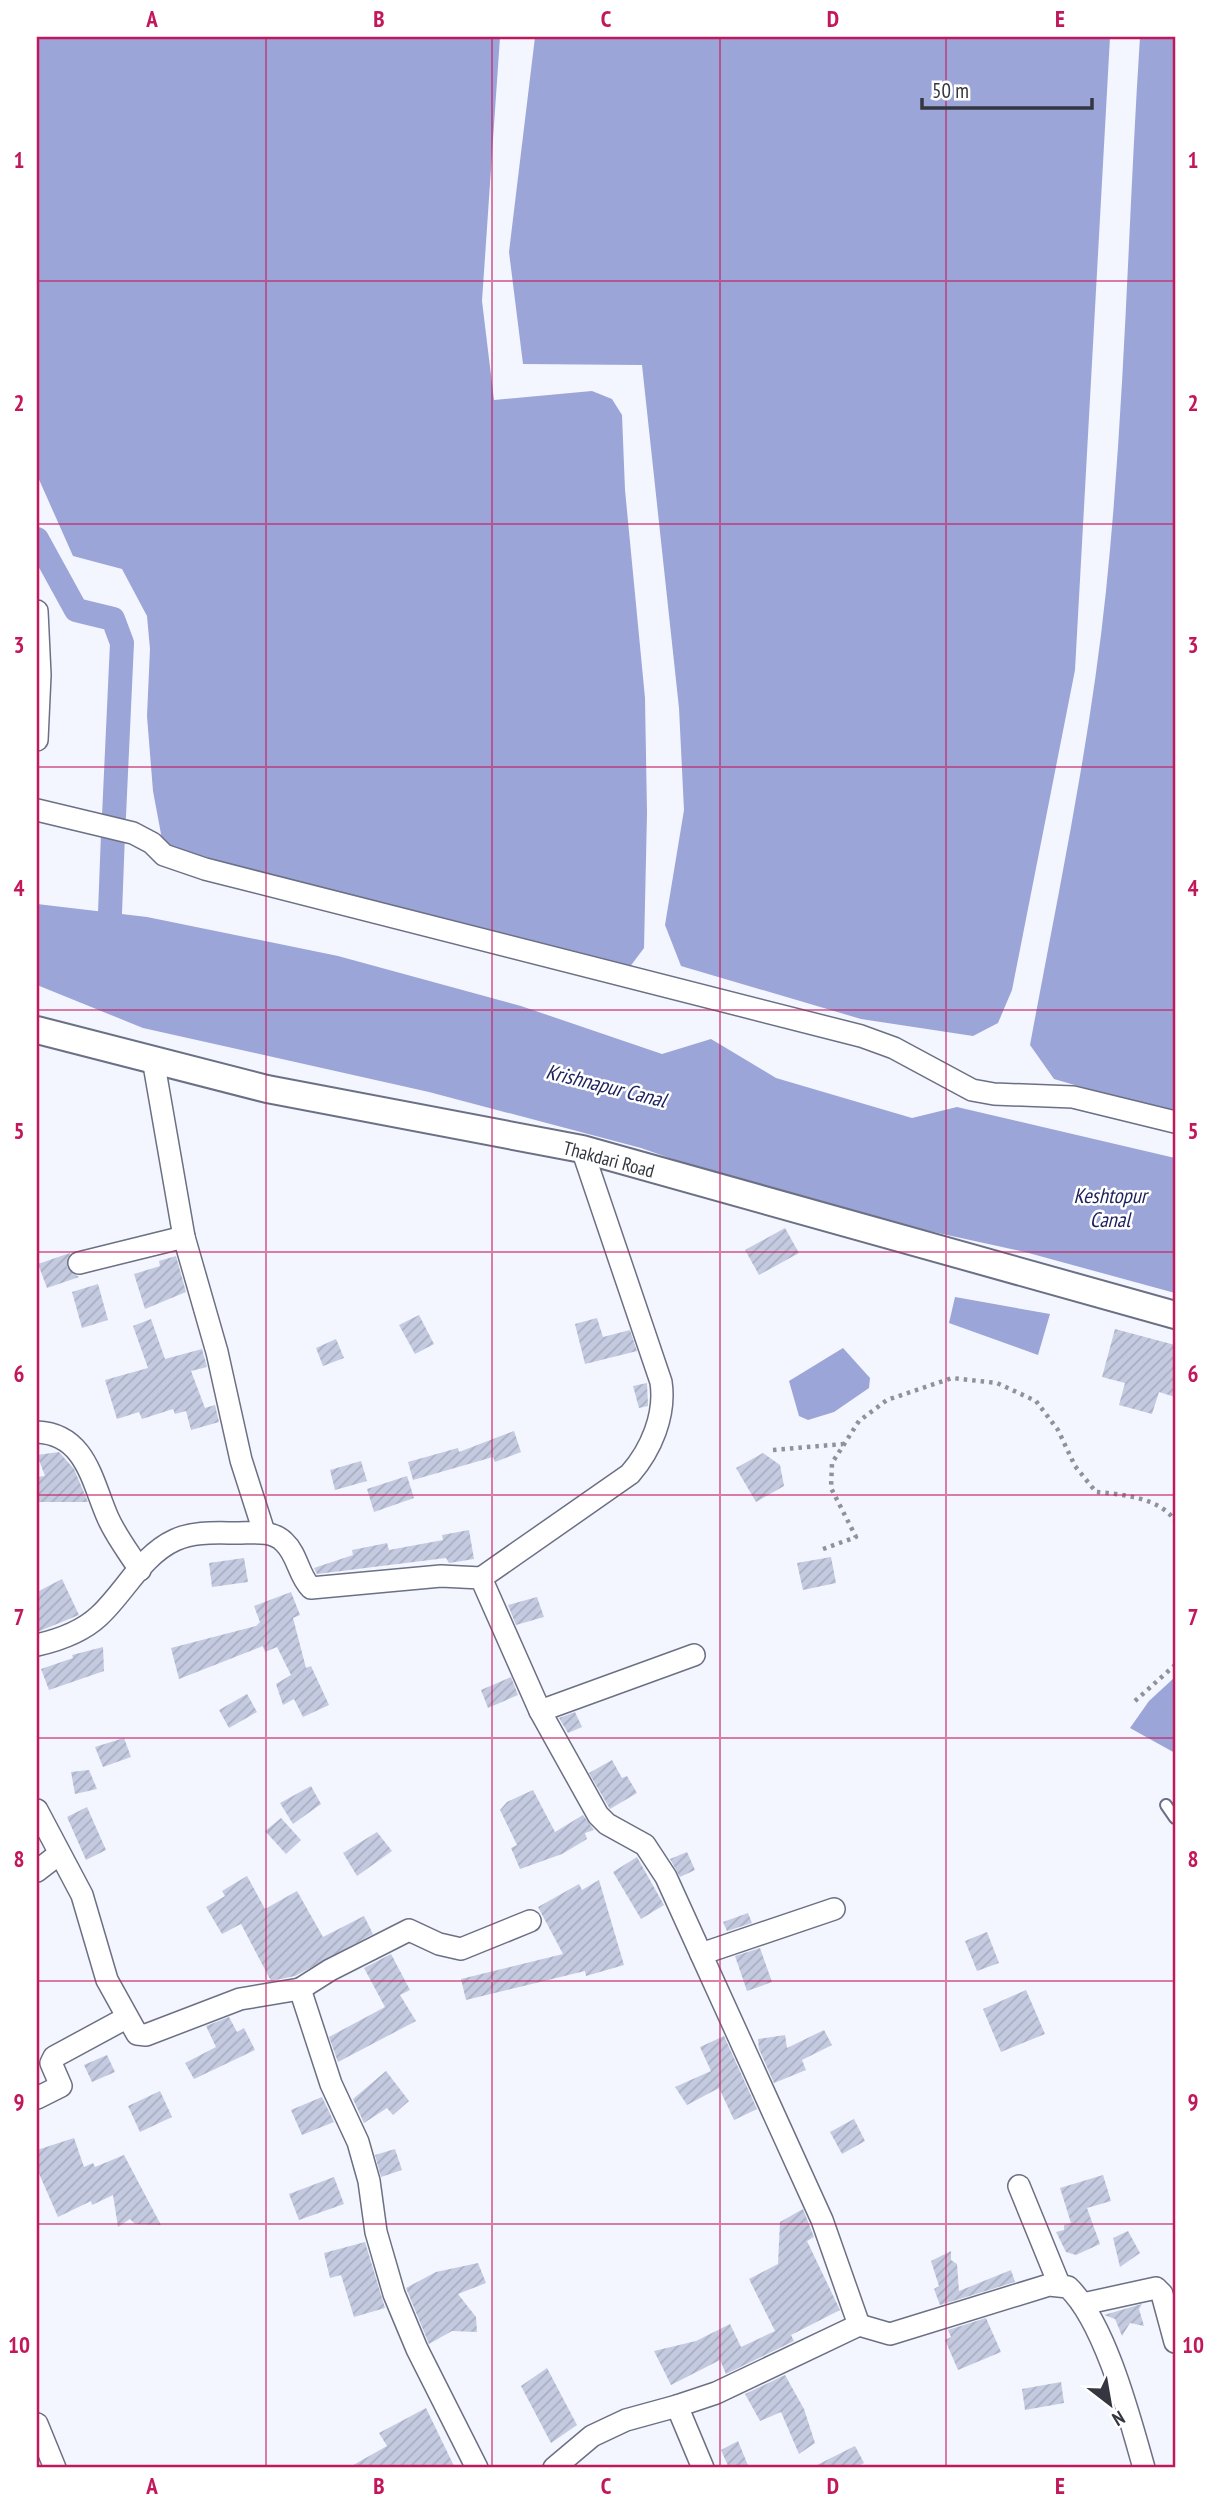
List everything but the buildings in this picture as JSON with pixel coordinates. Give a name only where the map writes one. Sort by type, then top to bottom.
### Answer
[{"type":"street","points":[[37,611],[40,675],[37,740]]},
{"type":"street","points":[[37,810],[132,834],[152,843],[164,855],[205,869],[861,1037],[894,1048],[942,1077],[972,1090],[1004,1095],[1073,1097],[1175,1122]]},
{"type":"street","name":"Thakdari Road","points":[[37,1030],[267,1089],[582,1149],[1175,1315]]},
{"type":"street","points":[[153,1059],[184,1237],[217,1352],[241,1460],[264,1532]]},
{"type":"street","points":[[37,1645],[60,1640],[98,1617],[156,1552],[176,1539],[202,1534],[264,1532],[283,1541],[311,1588],[441,1576],[481,1578],[630,1474],[642,1460],[662,1412],[661,1382],[582,1149]]},
{"type":"street","points":[[79,1263],[184,1237]]},
{"type":"street","points":[[37,1432],[62,1438],[79,1451],[92,1473],[109,1521],[140,1570]]},
{"type":"street","points":[[481,1578],[540,1711],[598,1815],[651,1852],[676,1896],[822,2220],[859,2325]]},
{"type":"street","points":[[540,1711],[694,1655]]},
{"type":"street","points":[[37,1810],[82,1895],[107,1980],[126,2018],[138,2034],[146,2035],[240,1999],[300,1989],[330,1970],[409,1930],[439,1944],[461,1949],[530,1921]]},
{"type":"street","points":[[37,1871],[59,1854]]},
{"type":"street","points":[[701,1954],[834,1909]]},
{"type":"street","points":[[300,1989],[331,2084],[358,2142],[369,2181],[376,2232],[394,2294],[417,2349],[477,2468]]},
{"type":"street","points":[[37,2098],[61,2086],[51,2063],[54,2057],[126,2018]]},
{"type":"street","points":[[1020,2186],[1059,2284]]},
{"type":"street","points":[[554,2468],[592,2436],[626,2420],[716,2393],[859,2325],[890,2334],[1059,2284],[1068,2287],[1083,2304],[1125,2403],[1144,2468]]},
{"type":"street","points":[[1083,2304],[1156,2288],[1162,2294],[1175,2342]]},
{"type":"street","points":[[677,2406],[703,2468]]},
{"type":"street","points":[[37,2424],[55,2468]]},
{"type":"lane","points":[[1166,1805],[1175,1818]]},
{"type":"path","points":[[823,1549],[856,1537],[831,1488],[832,1463],[859,1421],[887,1400],[952,1378],[997,1383],[1036,1401],[1058,1430],[1075,1466],[1096,1492],[1124,1494],[1169,1512],[1175,1521]]},
{"type":"path","points":[[772,1450],[844,1444]]},
{"type":"path","points":[[1135,1701],[1175,1665]]},
{"type":"water","points":[[37,37],[500,37],[482,301],[494,400],[592,391],[612,399],[622,415],[625,490],[645,698],[647,813],[644,948],[629,968],[164,850],[153,791],[147,716],[150,649],[147,616],[122,569],[73,556],[37,475]]},
{"type":"water","points":[[535,37],[1110,37],[1075,670],[1012,990],[998,1023],[973,1036],[861,1019],[681,966],[665,925],[684,810],[679,708],[642,365],[523,364],[509,252]]},
{"type":"water","points":[[1140,37],[1175,37],[1175,1114],[1054,1079],[1030,1045],[1082,762],[1106,591],[1122,384]]},
{"type":"water","name":"Keshtopur Canal","points":[[37,904],[147,917],[338,956],[521,1006],[662,1054],[711,1039],[776,1078],[912,1118],[957,1107],[1175,1158],[1175,1293],[1025,1252],[792,1201],[641,1148],[429,1092],[143,1028],[37,985]]},
{"type":"water","points":[[955,1297],[1050,1314],[1038,1355],[949,1323]]},
{"type":"water","points":[[843,1348],[870,1378],[869,1388],[834,1412],[808,1420],[799,1416],[789,1381]]},
{"type":"water","points":[[1175,1677],[1175,1753],[1130,1728],[1149,1701]]},
{"type":"waterway","points":[[37,539],[76,610],[113,619],[122,643],[114,816]]},
{"type":"waterway","points":[[110,913],[113,834]]},
{"type":"water label","name":"Krishnapur Canal","points":[[606,1086]]}]
